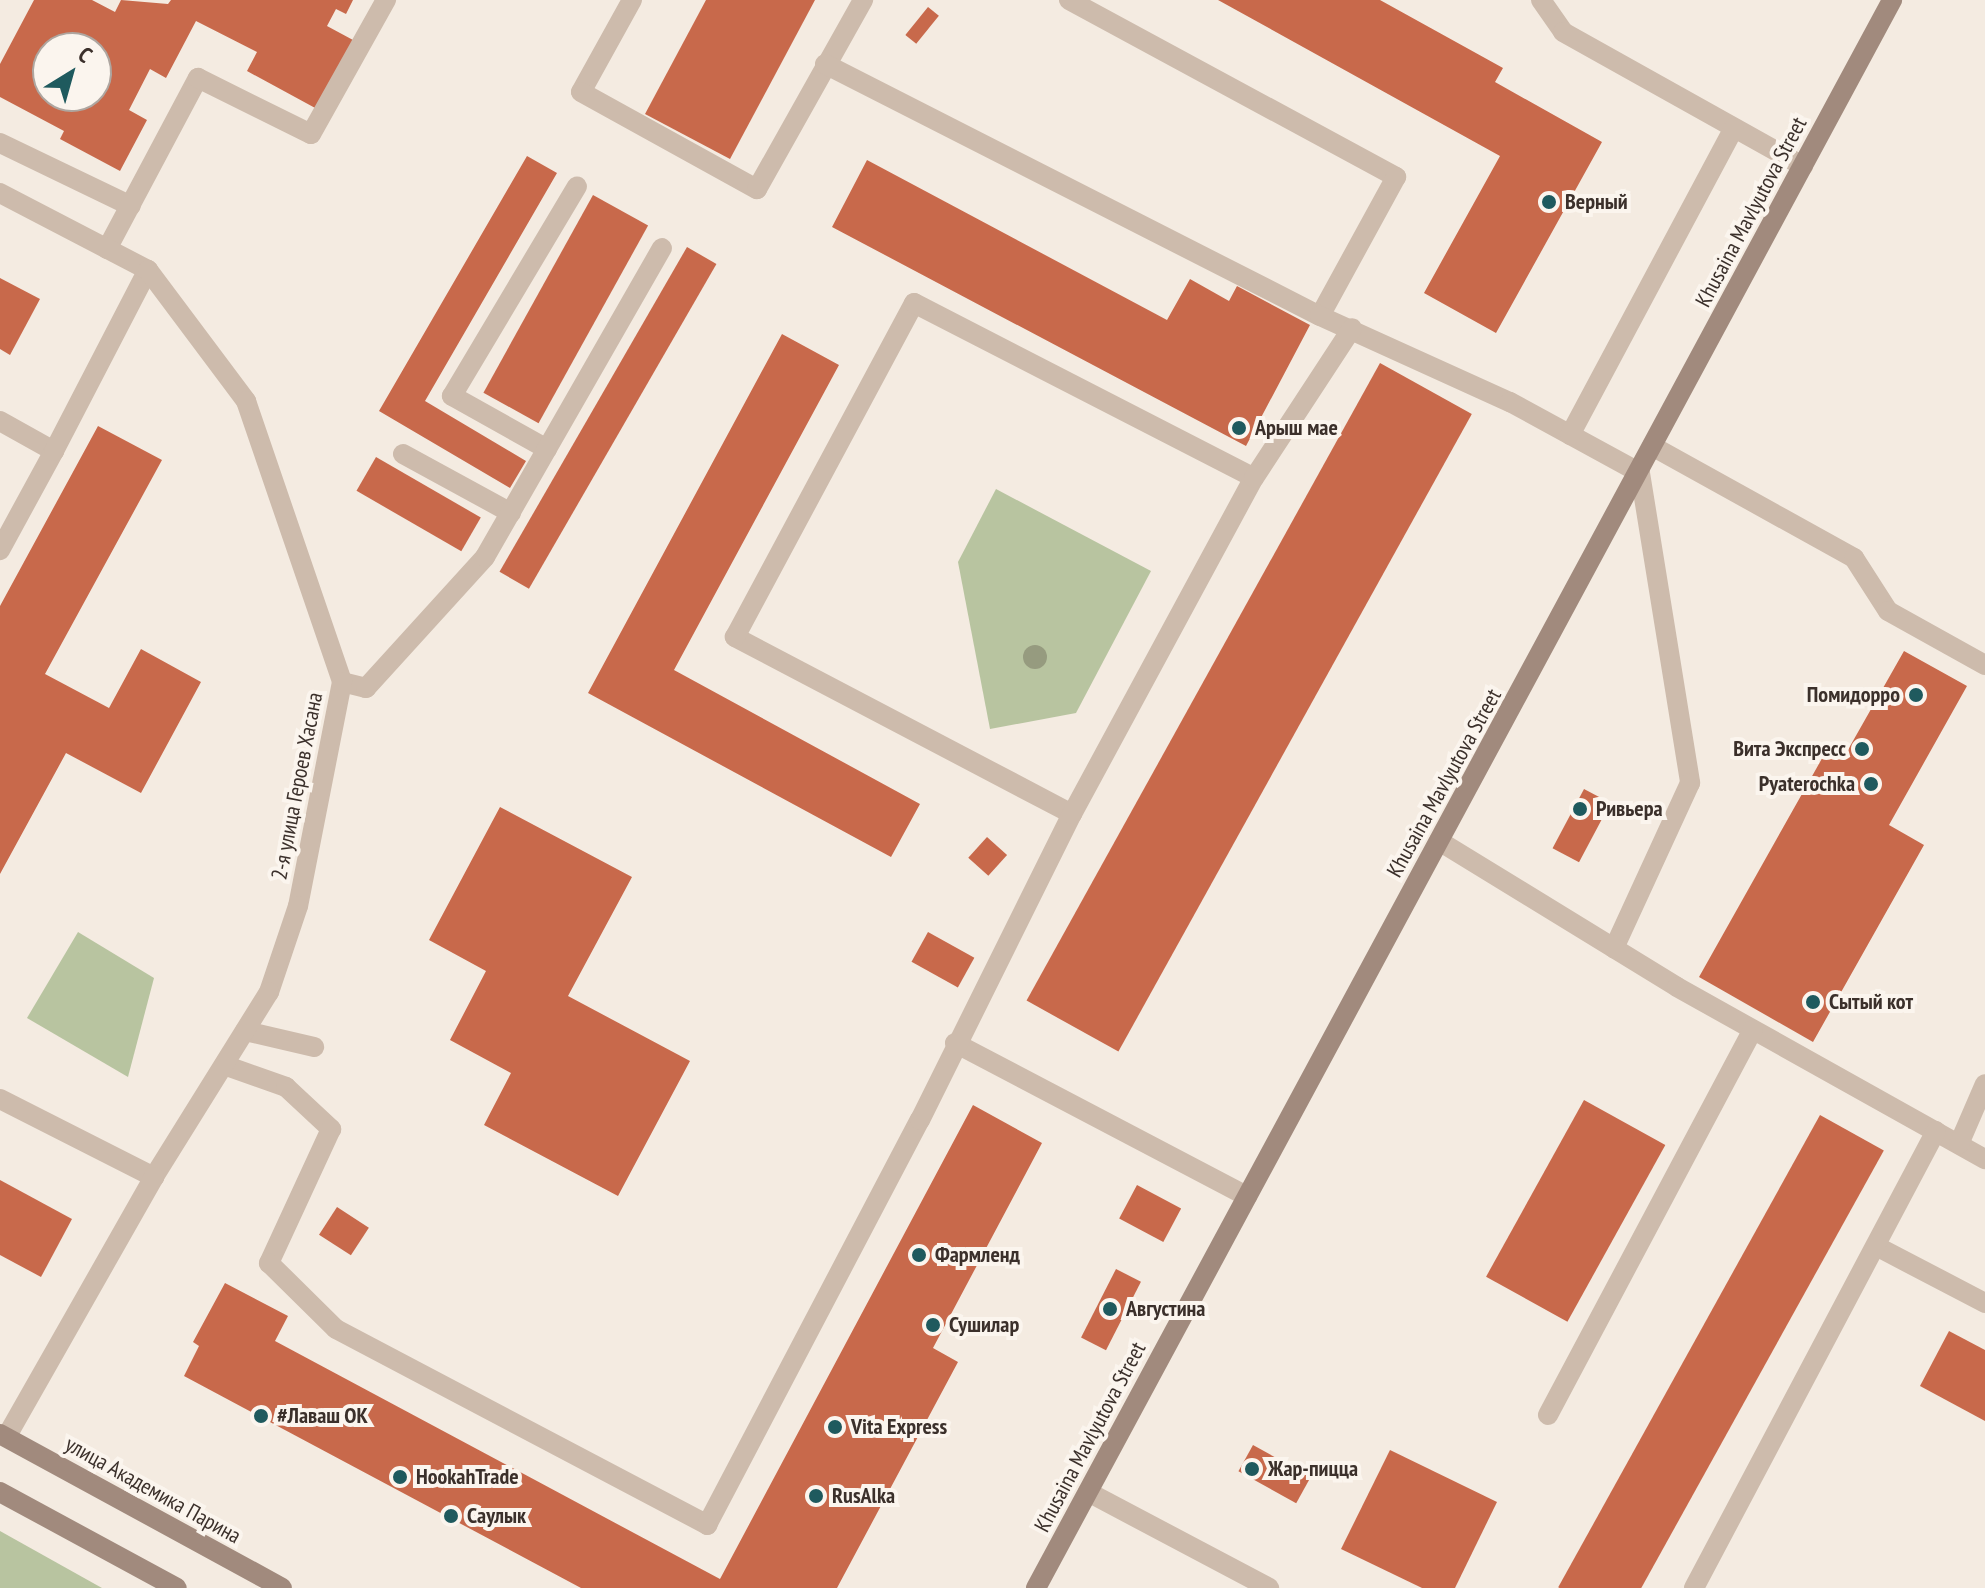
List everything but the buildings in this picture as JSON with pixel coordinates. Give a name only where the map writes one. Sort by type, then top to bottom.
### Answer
[{"type":"street","points":[[107,249],[198,78],[311,134],[386,0]]},
{"type":"street","points":[[632,0],[581,92],[757,189],[863,0]]},
{"type":"street","points":[[1069,0],[1396,177],[1320,316]]},
{"type":"street","points":[[1541,0],[1563,32],[1803,166]]},
{"type":"street","name":"Khusaina Mavlyutova Street","points":[[1036,1588],[1640,473],[1892,0]]},
{"type":"street","points":[[825,64],[1320,316],[1352,328],[1570,435],[1640,473],[1690,783],[1614,948]]},
{"type":"street","points":[[1570,435],[1734,128]]},
{"type":"street","points":[[0,143],[131,206]]},
{"type":"street","points":[[547,449],[452,396],[577,186]]},
{"type":"street","name":"2-я улица Героев Хасана","points":[[0,193],[148,270],[246,401],[342,682],[298,906],[269,992],[154,1177],[2,1440]]},
{"type":"street","points":[[342,682],[366,688],[485,557],[662,248]]},
{"type":"street","points":[[0,550],[148,270]]},
{"type":"street","points":[[1072,814],[735,637],[914,303],[1254,478]]},
{"type":"street","points":[[224,1065],[286,1087],[331,1129],[269,1263],[336,1329],[707,1525],[913,1134],[955,1043],[1072,814],[1254,478],[1352,328]]},
{"type":"street","points":[[0,421],[54,451]]},
{"type":"street","points":[[1652,446],[1854,558],[1888,611],[1985,665]]},
{"type":"street","points":[[403,454],[511,513]]},
{"type":"street","points":[[1439,841],[1753,1030],[1985,1159]]},
{"type":"street","points":[[1548,1415],[1753,1030]]},
{"type":"street","points":[[245,1031],[314,1047]]},
{"type":"street","points":[[955,1043],[1247,1196]]},
{"type":"street","points":[[1959,1144],[1985,1084]]},
{"type":"street","points":[[0,1099],[154,1177]]},
{"type":"street","points":[[1694,1588],[1936,1131]]},
{"type":"street","points":[[1876,1246],[1985,1303]]},
{"type":"street","name":"улица Академика Парина","points":[[2,1440],[282,1588]]},
{"type":"street","points":[[0,1492],[177,1588]]},
{"type":"street","points":[[1088,1492],[1269,1588]]},
{"type":"green space","points":[[996,489],[1151,571],[1076,713],[990,729],[958,562]]},
{"type":"green space","points":[[78,932],[154,978],[128,1077],[27,1018]]},
{"type":"green space","points":[[0,1531],[102,1588],[0,1588]]},
{"type":"place","name":"Верный","points":[[1549,202]]},
{"type":"place","name":"Арыш мае","points":[[1239,428]]},
{"type":"place","name":"Помидорро","points":[[1916,695]]},
{"type":"place","name":"Вита Экспресс","points":[[1862,749]]},
{"type":"place","name":"Pyaterochka","points":[[1871,784]]},
{"type":"place","name":"Ривьера","points":[[1580,809]]},
{"type":"place","name":"Сытый кот","points":[[1813,1002]]},
{"type":"place","name":"Фармленд","points":[[919,1255]]},
{"type":"place","name":"Августина","points":[[1110,1309]]},
{"type":"place","name":"Сушилар","points":[[933,1325]]},
{"type":"place","name":"#Лаваш ОК","points":[[261,1416]]},
{"type":"place","name":"Vita Express","points":[[835,1427]]},
{"type":"place","name":"Жар-пицца","points":[[1252,1469]]},
{"type":"place","name":"HookahTrade","points":[[400,1477]]},
{"type":"place","name":"RusAlka","points":[[816,1496]]},
{"type":"place","name":"Саулык","points":[[451,1516]]}]
